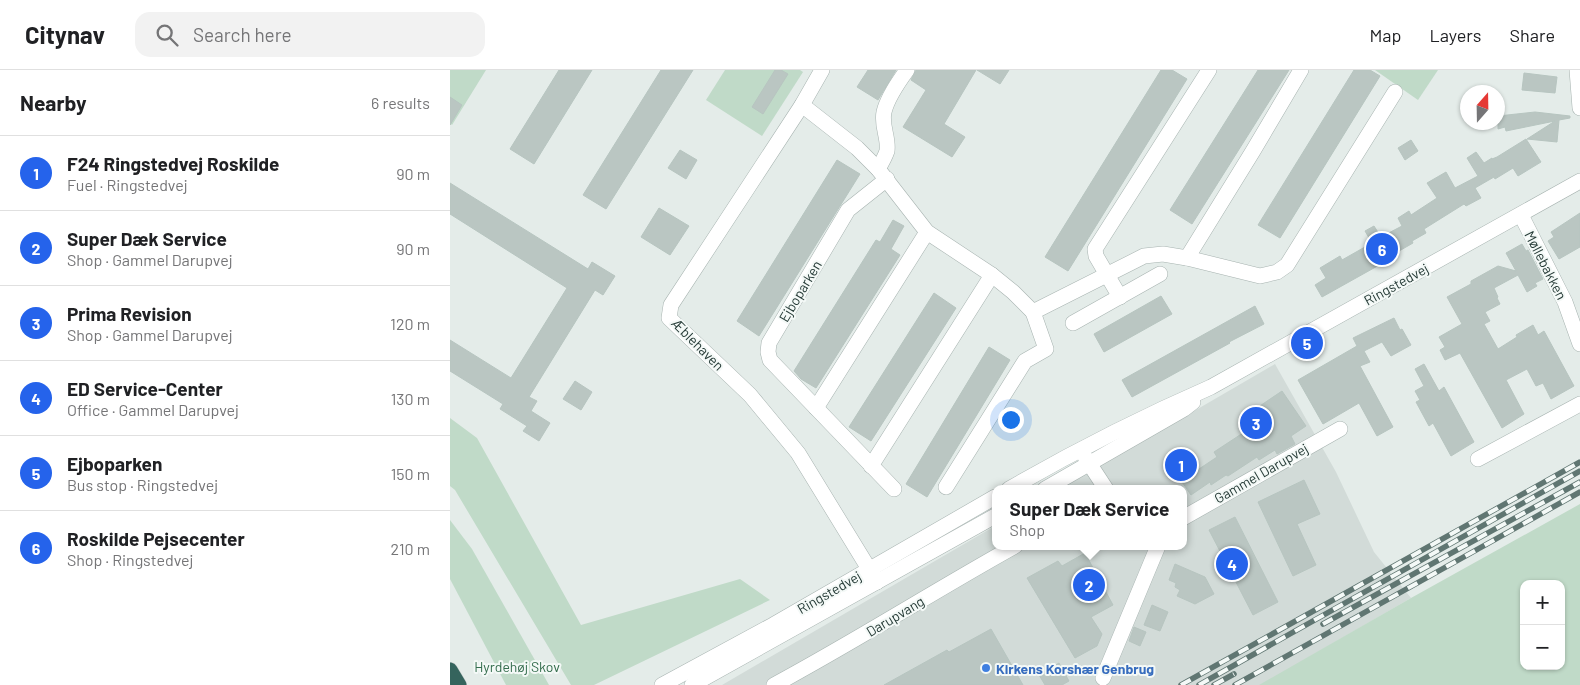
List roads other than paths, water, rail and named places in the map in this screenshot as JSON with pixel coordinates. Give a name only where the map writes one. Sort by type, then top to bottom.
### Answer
[{"type":"highway","points":[[450,670],[459,685]]},
{"type":"street","name":"Æblehaven","points":[[822,70],[802,105],[672,305],[669,318],[750,395],[798,453],[874,575]]},
{"type":"street","points":[[882,174],[887,141],[883,126],[884,110],[896,86],[907,70]]},
{"type":"street","points":[[1120,297],[1096,256],[1095,249],[1209,70]]},
{"type":"street","points":[[1187,258],[1253,152],[1300,70]]},
{"type":"street","points":[[1577,70],[1580,108]]},
{"type":"street","points":[[1033,312],[1144,256],[1162,254],[1187,258],[1260,276],[1277,272],[1287,266],[1396,92]]},
{"type":"street","points":[[802,105],[857,148],[882,174],[927,232],[992,275],[1014,292],[1033,312],[1046,349],[1025,361],[946,487]]},
{"type":"street","name":"Ejboparken","points":[[882,174],[848,210],[769,343],[768,356],[894,489]]},
{"type":"street","name":"Ringstedvej","points":[[1016,485],[1158,410],[1211,387],[1580,181]]},
{"type":"street","name":"Møllebakken","points":[[1521,215],[1566,302],[1580,344]]},
{"type":"street","points":[[816,408],[927,232]]},
{"type":"street","points":[[1073,323],[1160,274]]},
{"type":"street","points":[[871,466],[992,275]]},
{"type":"street","name":"Ringstedvej","points":[[1052,485],[1184,409],[1211,387]]},
{"type":"street","points":[[1478,459],[1580,404]]},
{"type":"street","name":"Gammel Darupvej","points":[[1187,516],[1340,429]]},
{"type":"street","points":[[1080,450],[1103,485]]},
{"type":"street","name":"Ringstedvej","points":[[692,685],[874,575],[992,499]]},
{"type":"street","name":"Ringstedvej","points":[[662,685],[773,625],[992,517]]},
{"type":"street","name":"Darupvang","points":[[774,685],[842,648],[1008,550]]},
{"type":"street","points":[[1103,678],[1156,550]]},
{"type":"railway","points":[[1181,685],[1580,462]]},
{"type":"railway","points":[[1199,685],[1580,471]]},
{"type":"railway","points":[[1323,624],[1580,482]]},
{"type":"railway","points":[[1235,685],[1580,492]]},
{"type":"railway","points":[[1214,685],[1234,674]]},
{"type":"place","name":"Roskilde Pejsecenter","points":[[1382,249]]},
{"type":"place","name":"Ejboparken","points":[[1307,343]]},
{"type":"place","name":"Prima Revision","points":[[1256,423]]},
{"type":"place","name":"F24 Ringstedvej Roskilde","points":[[1181,465]]},
{"type":"place","name":"ED Service-Center","points":[[1232,564]]},
{"type":"place","name":"Super Dæk Service","points":[[1089,585]]},
{"type":"place","name":"Kirkens Korshær Genbrug","points":[[986,668]]},
{"type":"park label","name":"Hyrdehøj Skov","points":[[517,666]]}]
